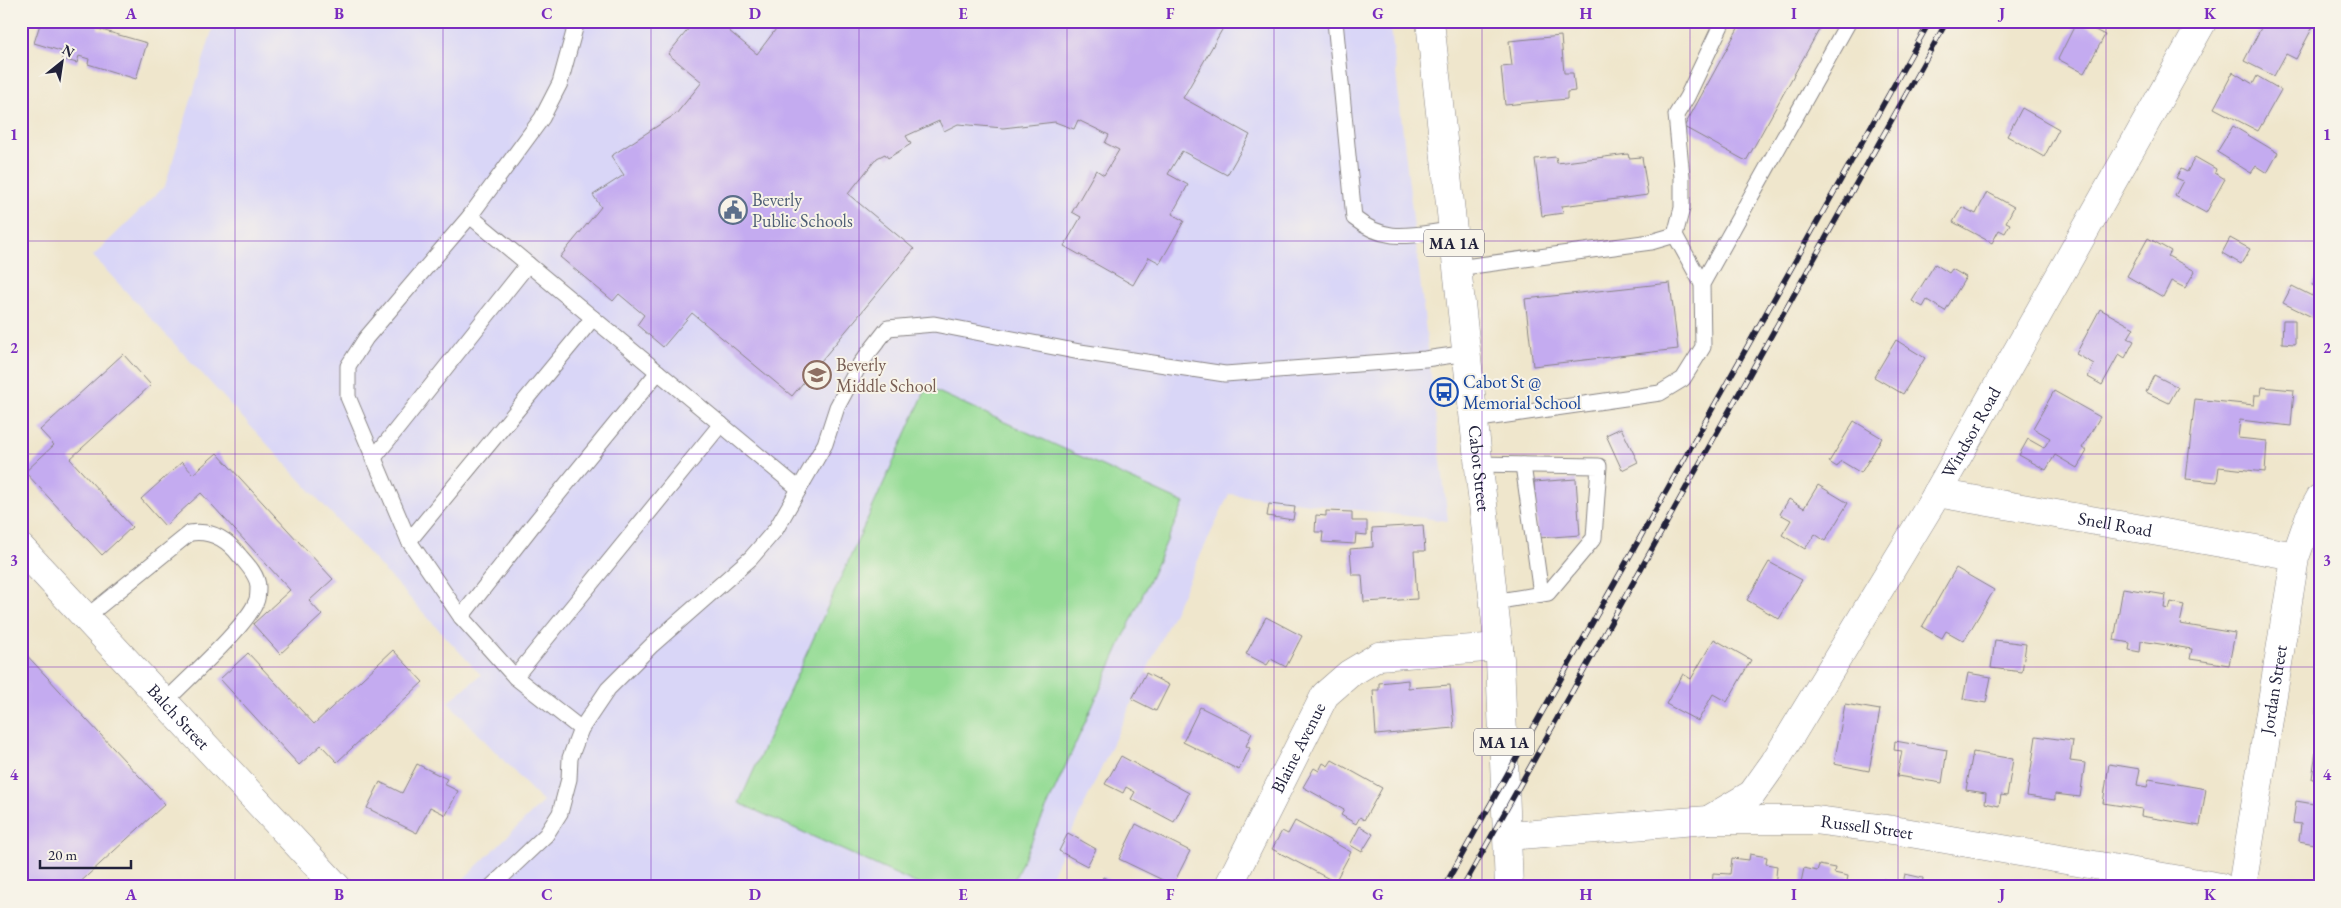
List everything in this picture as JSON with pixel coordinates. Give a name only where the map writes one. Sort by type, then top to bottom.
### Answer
[{"type":"main road","name":"Cabot Street","points":[[1430,21],[1499,647],[1509,887]]},
{"type":"main road","name":"Windsor Road","points":[[1708,820],[1752,794],[1774,763],[1937,493],[2203,21]]},
{"type":"main road","name":"Snell Road","points":[[1937,493],[2295,556]]},
{"type":"main road","name":"Jordan Street","points":[[2242,887],[2295,556],[2309,518],[2320,498]]},
{"type":"main road","name":"Balch Street","points":[[21,548],[337,887]]},
{"type":"main road","name":"Blaine Avenue","points":[[1228,887],[1325,695],[1343,679],[1379,656],[1499,647]]},
{"type":"main road","name":"Russell Street","points":[[1508,836],[1708,820],[1825,821],[1893,830],[2221,887]]},
{"type":"lane","points":[[577,21],[560,83],[542,118],[470,216],[366,338],[348,366],[348,397],[409,541],[461,617],[515,677],[581,729]]},
{"type":"lane","points":[[1336,21],[1354,218],[1367,228],[1390,237],[1453,230]]},
{"type":"lane","points":[[1473,420],[1660,393],[1683,379],[1703,347],[1702,284],[1675,235],[1682,208],[1682,177],[1676,115],[1687,97],[1723,21]]},
{"type":"lane","points":[[1702,284],[1849,21]]},
{"type":"lane","points":[[470,216],[799,489]]},
{"type":"lane","points":[[1457,268],[1651,242],[1675,235]]},
{"type":"lane","points":[[373,459],[528,264]]},
{"type":"lane","points":[[409,541],[593,318]]},
{"type":"lane","points":[[491,887],[546,835],[560,812],[569,779],[570,758],[581,729],[608,689],[659,638],[751,558],[776,530],[825,444],[837,407],[860,364],[888,328],[934,324],[1080,352],[1225,374],[1425,359],[1468,353]]},
{"type":"lane","points":[[461,617],[532,525],[658,372]]},
{"type":"lane","points":[[515,677],[721,424]]},
{"type":"lane","points":[[1478,464],[1599,466],[1594,538],[1548,593],[1494,602]]},
{"type":"lane","points":[[1523,465],[1541,594]]},
{"type":"lane","points":[[86,618],[190,533],[204,531],[220,537],[237,552],[252,572],[258,585],[256,602],[239,627],[164,703]]},
{"type":"shaded area","name":"Beverly Middle School","points":[[215,21],[1390,21],[1448,521],[1229,494],[1046,887],[455,887],[543,802],[448,702],[481,675],[93,256],[165,186]]},
{"type":"green space","points":[[927,387],[1184,503],[1011,887],[924,887],[739,803]]},
{"type":"building","points":[[41,21],[96,21],[99,22],[98,29],[147,43],[136,79],[88,64],[89,59],[79,56],[77,63],[62,59],[64,52],[34,43]]},
{"type":"building","name":"Beverly Public Schools","points":[[695,21],[717,21],[757,54],[782,21],[1227,21],[1183,98],[1250,135],[1227,175],[1182,151],[1168,174],[1188,185],[1172,214],[1184,221],[1160,263],[1149,257],[1133,285],[1064,246],[1081,217],[1072,212],[1096,170],[1104,175],[1119,150],[1105,143],[1109,135],[1078,120],[1074,129],[1055,122],[1003,128],[958,124],[944,131],[939,121],[906,136],[911,144],[888,158],[885,154],[877,158],[848,194],[914,249],[792,396],[692,313],[663,347],[637,325],[644,315],[619,294],[613,301],[560,257],[601,207],[593,195],[624,175],[611,156],[676,114],[702,82],[668,54]]},
{"type":"building","points":[[1742,21],[1824,21],[1746,161],[1684,127]]},
{"type":"building","points":[[2077,21],[2105,35],[2084,73],[2058,59]]},
{"type":"building","points":[[2258,21],[2316,21],[2296,59],[2286,54],[2274,76],[2244,61],[2263,24]]},
{"type":"building","points":[[1561,36],[1564,73],[1573,73],[1575,91],[1567,92],[1567,99],[1505,105],[1501,67],[1512,66],[1509,41]]},
{"type":"building","points":[[2233,72],[2253,84],[2257,76],[2281,90],[2258,131],[2214,108]]},
{"type":"building","points":[[2022,108],[2059,129],[2044,157],[2007,136]]},
{"type":"building","points":[[2233,126],[2278,153],[2267,173],[2256,166],[2251,173],[2217,152]]},
{"type":"building","points":[[1628,154],[1629,158],[1642,157],[1648,195],[1562,206],[1563,213],[1542,216],[1535,159],[1556,157],[1557,163]]},
{"type":"building","points":[[2195,157],[2216,169],[2215,173],[2225,179],[2206,213],[2175,196],[2183,181],[2176,178],[2181,169],[2187,172]]},
{"type":"building","points":[[1987,192],[2014,207],[2006,222],[2010,224],[2005,233],[1999,230],[1992,243],[1953,222],[1962,207],[1976,214]]},
{"type":"building","points":[[2148,238],[2171,251],[2168,256],[2195,271],[2185,288],[2171,281],[2163,297],[2127,276]]},
{"type":"building","points":[[2230,238],[2250,249],[2241,264],[2222,253]]},
{"type":"building","points":[[1935,264],[1949,273],[1952,269],[1966,277],[1945,311],[1927,300],[1923,307],[1912,301]]},
{"type":"building","points":[[2320,269],[2320,301],[2312,317],[2283,303],[2292,286],[2312,296],[2316,287],[2312,285]]},
{"type":"building","points":[[1670,283],[1678,349],[1533,366],[1525,299]]},
{"type":"building","points":[[2100,309],[2134,328],[2128,338],[2134,341],[2125,358],[2119,354],[2102,385],[2088,377],[2094,364],[2076,354]]},
{"type":"building","points":[[2283,320],[2295,320],[2295,344],[2282,343]]},
{"type":"building","points":[[1896,340],[1925,358],[1903,394],[1874,377]]},
{"type":"building","points":[[123,354],[151,385],[70,459],[132,527],[102,555],[25,472],[54,445],[40,430]]},
{"type":"building","points":[[2154,375],[2178,387],[2169,403],[2146,392]]},
{"type":"building","points":[[2262,387],[2294,390],[2291,426],[2240,420],[2238,438],[2267,441],[2265,472],[2219,467],[2217,482],[2186,479],[2195,399],[2254,405],[2255,395],[2261,395]]},
{"type":"building","points":[[2054,391],[2100,417],[2082,448],[2087,451],[2077,468],[2055,455],[2046,470],[2019,455],[2028,439],[2044,448],[2050,438],[2033,428]]},
{"type":"building","points":[[1854,421],[1882,438],[1861,473],[1841,461],[1837,467],[1829,462]]},
{"type":"building","points":[[1621,428],[1638,462],[1622,470],[1606,435]]},
{"type":"building","points":[[217,453],[333,579],[309,601],[322,615],[280,654],[253,624],[290,590],[201,493],[165,526],[141,499],[182,462],[193,474]]},
{"type":"building","points":[[1576,479],[1580,535],[1538,538],[1534,482]]},
{"type":"building","points":[[1818,485],[1848,503],[1825,541],[1815,534],[1805,549],[1782,535],[1791,520],[1780,514],[1789,499],[1804,508]]},
{"type":"building","points":[[1269,504],[1295,507],[1293,520],[1267,516]]},
{"type":"building","points":[[1326,511],[1352,512],[1352,521],[1367,521],[1367,535],[1356,534],[1355,544],[1322,542],[1323,532],[1315,532],[1316,515],[1326,516]]},
{"type":"building","points":[[1423,525],[1425,551],[1414,551],[1417,599],[1364,602],[1362,575],[1352,575],[1350,549],[1373,547],[1372,528]]},
{"type":"building","points":[[1769,562],[1802,580],[1779,619],[1747,600]]},
{"type":"building","points":[[1956,568],[1994,590],[1964,641],[1946,631],[1942,638],[1922,627]]},
{"type":"building","points":[[2123,588],[2166,595],[2164,608],[2169,609],[2171,602],[2184,605],[2180,624],[2235,633],[2229,665],[2190,659],[2192,649],[2141,641],[2140,652],[2129,650],[2130,643],[2114,640]]},
{"type":"building","points":[[1266,617],[1302,636],[1286,667],[1271,659],[1267,665],[1246,654]]},
{"type":"building","points":[[1714,639],[1751,660],[1727,702],[1713,694],[1698,721],[1666,704],[1683,674],[1691,679]]},
{"type":"building","points":[[1995,640],[2026,644],[2022,672],[1991,668]]},
{"type":"building","points":[[21,649],[165,804],[75,887],[21,887]]},
{"type":"building","points":[[393,650],[423,682],[337,762],[321,745],[299,765],[220,679],[248,653],[314,724]]},
{"type":"building","points":[[1146,673],[1169,685],[1156,711],[1132,699]]},
{"type":"building","points":[[1968,673],[1991,677],[1986,703],[1963,699]]},
{"type":"building","points":[[1408,680],[1408,688],[1450,685],[1454,728],[1376,735],[1373,690],[1379,690],[1379,683]]},
{"type":"building","points":[[2318,683],[2320,683],[2320,714],[2316,714]]},
{"type":"building","points":[[1845,704],[1880,710],[1869,771],[1834,764]]},
{"type":"building","points":[[1200,707],[1252,733],[1246,746],[1250,748],[1239,770],[1183,742]]},
{"type":"building","points":[[2036,736],[2073,741],[2070,761],[2085,763],[2080,797],[2055,794],[2055,800],[2027,796]]},
{"type":"building","points":[[1895,741],[1947,750],[1942,783],[1897,776],[1902,751],[1894,750]]},
{"type":"building","points":[[2317,744],[2320,744],[2320,780],[2312,779]]},
{"type":"building","points":[[1973,752],[2013,759],[2007,796],[2001,795],[1999,806],[1985,803],[1986,793],[1966,790]]},
{"type":"building","points":[[1121,756],[1189,793],[1174,822],[1131,799],[1135,792],[1126,787],[1123,793],[1105,784]]},
{"type":"building","points":[[1332,760],[1382,788],[1364,820],[1360,817],[1356,824],[1341,815],[1344,810],[1303,787],[1314,768],[1319,771],[1323,763],[1328,766]]},
{"type":"building","points":[[417,764],[447,779],[444,784],[458,791],[446,815],[430,807],[417,833],[367,808],[380,782],[402,793]]},
{"type":"building","points":[[2109,764],[2140,769],[2137,785],[2147,787],[2149,779],[2206,789],[2200,826],[2141,816],[2142,809],[2103,803]]},
{"type":"building","points":[[2296,801],[2320,805],[2320,845],[2299,841],[2301,824],[2293,823]]},
{"type":"building","points":[[1295,821],[1351,852],[1335,882],[1272,849],[1282,831],[1288,834]]},
{"type":"building","points":[[1136,824],[1190,851],[1173,885],[1119,859]]},
{"type":"building","points":[[1360,826],[1373,834],[1362,852],[1350,845]]},
{"type":"building","points":[[1068,833],[1096,849],[1087,866],[1059,851]]},
{"type":"building","points":[[1750,854],[1767,857],[1766,864],[1777,866],[1775,887],[1712,887],[1713,873],[1730,874],[1732,858],[1749,860]]},
{"type":"building","points":[[1819,865],[1835,868],[1834,873],[1848,876],[1846,887],[1800,887],[1804,868],[1817,871]]},
{"type":"building","points":[[1905,874],[1923,878],[1922,887],[1881,887],[1883,879],[1903,883]]},
{"type":"building","points":[[1103,877],[1123,887],[1098,887]]},
{"type":"building","points":[[1267,882],[1275,887],[1258,887],[1259,885]]},
{"type":"railway","points":[[1444,887],[1930,21]]},
{"type":"railway","points":[[1463,887],[1947,21]]},
{"type":"place","name":"Beverly Public Schools","points":[[733,210]]},
{"type":"place","name":"Beverly Middle School","points":[[817,375]]},
{"type":"place","name":"Cabot St @ Memorial School","points":[[1444,392]]}]
